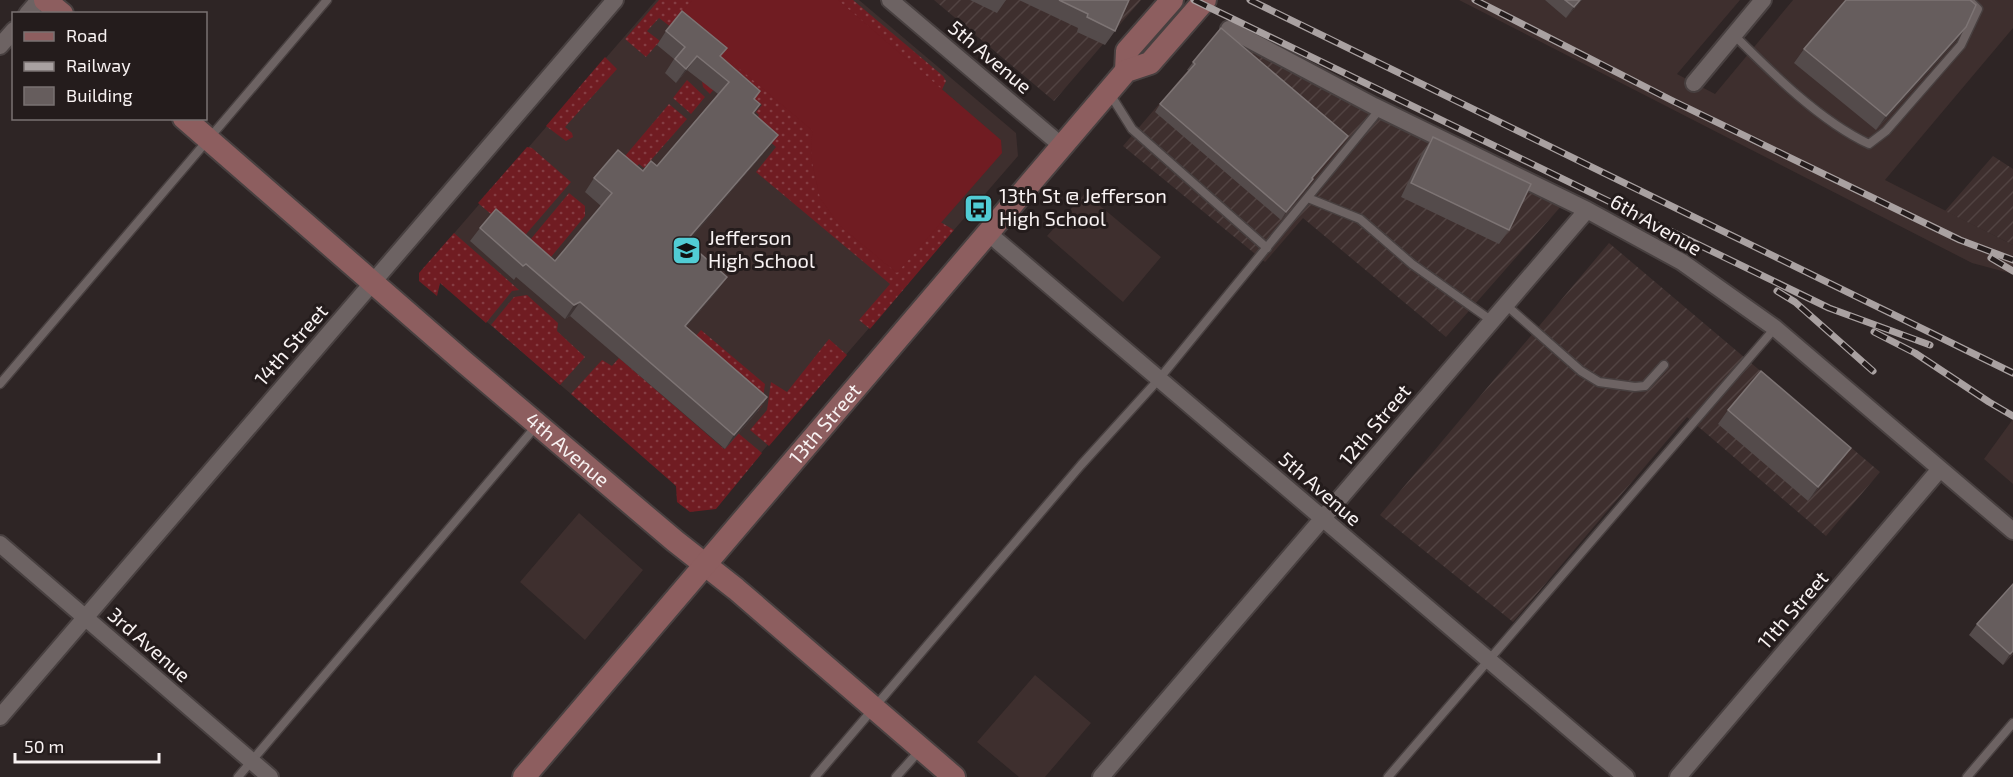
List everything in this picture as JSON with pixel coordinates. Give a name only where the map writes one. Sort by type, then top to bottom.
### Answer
[{"type":"street","points":[[29,12],[39,0]]},
{"type":"street","points":[[45,0],[60,12]]},
{"type":"street","name":"14th Street","points":[[0,717],[615,0]]},
{"type":"street","name":"5th Avenue","points":[[891,0],[1062,146]]},
{"type":"street","name":"13th Street","points":[[1126,70],[1127,51],[1172,0]]},
{"type":"street","name":"13th Street","points":[[524,777],[1126,70],[1149,63],[1205,0]]},
{"type":"street","points":[[1694,83],[1764,0]]},
{"type":"street","name":"6th Avenue","points":[[1229,29],[1380,109],[1587,210],[1682,262],[1775,328],[2013,531]]},
{"type":"street","points":[[0,46],[12,32]]},
{"type":"street","name":"4th Avenue","points":[[186,120],[537,424],[954,777]]},
{"type":"street","name":"12th Street","points":[[1101,777],[1587,210]]},
{"type":"street","name":"5th Avenue","points":[[988,232],[1626,777]]},
{"type":"street","name":"11th Street","points":[[1677,777],[1940,469]]},
{"type":"street","name":"3rd Avenue","points":[[0,544],[270,777]]},
{"type":"lane","points":[[0,384],[327,0]]},
{"type":"lane","points":[[1734,35],[1774,75],[1817,110],[1852,136],[1869,144],[1886,130],[1961,45],[1978,9],[1969,0]]},
{"type":"lane","points":[[1108,91],[1132,129],[1267,248]]},
{"type":"lane","points":[[815,777],[1066,482],[1159,379],[1380,109]]},
{"type":"lane","points":[[1308,198],[1360,219],[1412,264],[1492,321]]},
{"type":"lane","points":[[1506,305],[1581,371],[1599,382],[1635,387],[1645,386],[1664,365]]},
{"type":"lane","points":[[1388,777],[1775,328]]},
{"type":"lane","points":[[238,777],[537,424]]},
{"type":"lane","points":[[1967,777],[2013,723]]},
{"type":"lane","points":[[896,777],[921,748]]},
{"type":"shaded area","name":"Jefferson High School","points":[[656,0],[859,0],[1016,133],[1018,156],[716,505],[705,509],[424,268]]},
{"type":"shaded area","points":[[659,0],[853,0],[943,76],[946,81],[940,94],[925,213],[954,230],[870,329],[859,320],[890,284],[756,172],[776,147],[753,126],[759,115],[756,112],[762,105],[725,75],[710,94],[703,87],[702,81],[671,27],[659,18],[647,31],[660,41],[646,57],[625,39]]},
{"type":"shaded area","points":[[692,0],[838,0],[1001,140],[1002,153],[897,273],[840,226],[820,198],[812,162],[813,131],[678,17]]},
{"type":"shaded area","points":[[934,0],[1141,0],[1054,101]]},
{"type":"shaded area","points":[[1459,0],[1740,0],[1677,74],[1715,94],[1793,0],[2013,0],[2013,28],[1885,180],[2013,245],[2013,274],[1972,263]]},
{"type":"shaded area","points":[[1220,33],[1563,204],[1446,337],[1303,218],[1265,262],[1123,146]]},
{"type":"shaded area","points":[[605,57],[617,69],[565,127],[573,137],[566,141],[546,126]]},
{"type":"shaded area","points":[[687,80],[705,97],[691,114],[673,98]]},
{"type":"shaded area","points":[[669,104],[687,119],[644,168],[639,164],[632,173],[620,162]]},
{"type":"shaded area","points":[[527,147],[532,148],[571,182],[521,240],[478,203]]},
{"type":"shaded area","points":[[1993,156],[2013,169],[2013,245],[1945,211]]},
{"type":"shaded area","points":[[569,193],[585,206],[585,216],[546,263],[525,246]]},
{"type":"shaded area","points":[[1085,193],[1161,257],[1123,302],[1047,236]]},
{"type":"shaded area","points":[[454,233],[519,290],[512,291],[486,323],[440,283],[437,296],[419,281],[419,273]]},
{"type":"shaded area","points":[[1609,243],[1880,472],[1826,536],[1687,417],[1513,622],[1380,515]]},
{"type":"shaded area","points":[[527,295],[558,323],[557,331],[585,357],[560,385],[491,325],[514,297]]},
{"type":"shaded area","points":[[701,330],[765,384],[762,406],[758,411],[685,349]]},
{"type":"shaded area","points":[[829,339],[847,355],[769,446],[750,430],[767,410],[771,382],[787,392]]},
{"type":"shaded area","points":[[619,358],[724,449],[738,433],[762,453],[716,509],[690,512],[677,502],[676,486],[571,394],[602,360],[612,366]]},
{"type":"shaded area","points":[[2013,419],[2013,484],[1984,459]]},
{"type":"shaded area","points":[[579,513],[643,570],[585,640],[520,582]]},
{"type":"shaded area","points":[[1035,675],[1091,723],[1045,777],[1019,777],[977,742]]},
{"type":"building","points":[[1059,0],[1129,0],[1115,31]]},
{"type":"building","points":[[1565,0],[1580,0],[1574,7]]},
{"type":"building","points":[[1846,0],[1970,0],[1976,5],[1966,27],[1886,116],[1804,49]]},
{"type":"building","points":[[682,11],[727,48],[720,56],[760,91],[754,99],[760,104],[753,113],[778,135],[686,241],[727,277],[685,326],[767,397],[734,435],[580,302],[574,305],[526,264],[523,266],[480,228],[496,209],[555,261],[612,193],[594,178],[618,150],[643,171],[651,161],[657,166],[729,82],[697,56],[686,69],[675,59],[685,47],[666,31]]},
{"type":"building","points":[[1221,28],[1348,136],[1286,212],[1160,104],[1195,64],[1193,62]]},
{"type":"building","points":[[1433,137],[1531,184],[1509,230],[1411,183]]},
{"type":"building","points":[[1761,371],[1851,448],[1818,487],[1728,410]]},
{"type":"building","points":[[2013,584],[2013,651],[2010,654],[1977,624]]},
{"type":"railway","points":[[1194,0],[1829,308],[1930,345]]},
{"type":"railway","points":[[1250,0],[2013,373]]},
{"type":"railway","points":[[1475,0],[1671,100],[1960,240],[2013,260]]},
{"type":"railway","points":[[1991,258],[2013,271]]},
{"type":"railway","points":[[1777,291],[1795,302],[1873,371]]},
{"type":"railway","points":[[1874,332],[1915,353],[2013,416]]},
{"type":"place","name":"13th St @ Jefferson High School","points":[[978,208]]},
{"type":"place","name":"Jefferson High School","points":[[687,250]]}]
